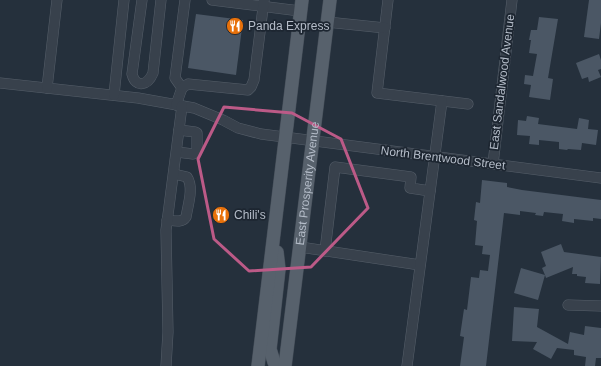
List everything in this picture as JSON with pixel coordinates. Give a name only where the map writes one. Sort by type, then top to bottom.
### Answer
[{"type":"main road","name":"East Prosperity Avenue","points":[[285,366],[330,0]]},
{"type":"main road","points":[[258,366],[301,6]]},
{"type":"main road","points":[[273,240],[278,256],[279,269],[270,349],[274,362],[279,366]]},
{"type":"street","points":[[47,88],[57,0]]},
{"type":"street","points":[[114,95],[124,0]]},
{"type":"street","points":[[142,0],[132,74],[133,79],[137,83],[143,84],[149,81],[153,73],[161,0]]},
{"type":"street","points":[[166,366],[168,332],[166,230],[179,130],[179,106],[182,88],[175,78],[185,0]]},
{"type":"street","points":[[212,0],[301,6]]},
{"type":"street","points":[[388,0],[377,93],[468,104]]},
{"type":"street","name":"East Sandalwood Avenue","points":[[492,164],[512,0]]},
{"type":"street","points":[[182,88],[188,84],[248,90],[251,87],[254,80],[264,3]]},
{"type":"street","points":[[327,22],[385,28]]},
{"type":"street","name":"North Brentwood Street","points":[[0,83],[114,95],[194,108],[250,132],[285,138],[601,178]]},
{"type":"street","points":[[407,366],[442,100]]},
{"type":"street","points":[[176,152],[193,154],[196,151],[197,133],[179,130]]},
{"type":"street","points":[[325,251],[335,167],[411,177],[410,188],[430,191]]},
{"type":"street","points":[[168,220],[184,220],[186,216],[190,186],[190,180],[187,177],[174,174]]},
{"type":"street","points":[[300,247],[420,265]]},
{"type":"street","points":[[568,305],[601,306]]},
{"type":"highlighted area","points":[[224,107],[292,113],[341,139],[368,208],[311,267],[249,271],[214,239],[198,159]]},
{"type":"building","points":[[589,0],[601,0],[599,39],[584,37]]},
{"type":"building","points":[[196,14],[243,20],[236,75],[188,68]]},
{"type":"building","points":[[539,17],[558,19],[548,78],[553,79],[550,100],[529,97],[531,85],[524,84],[525,75],[533,76],[537,54],[529,53],[531,40],[529,40],[531,30],[537,30]]},
{"type":"building","points":[[599,54],[601,69],[598,70],[601,77],[589,82],[588,77],[582,79],[576,63]]},
{"type":"building","points":[[527,116],[539,118],[538,124],[577,129],[579,118],[589,120],[588,129],[598,130],[596,145],[582,143],[581,150],[567,150],[559,149],[559,142],[539,140],[539,145],[529,144],[530,136],[517,135],[518,120],[526,121]]},
{"type":"building","points":[[482,180],[507,183],[507,187],[522,190],[601,200],[601,219],[593,218],[593,221],[574,219],[574,223],[562,221],[563,214],[544,212],[543,216],[535,215],[536,213],[520,211],[520,215],[504,213],[486,366],[460,366],[464,337],[460,336],[464,309],[467,310],[471,277],[479,278],[480,270],[488,271],[490,255],[482,254],[483,246],[475,245],[477,221],[474,220],[476,202],[480,203]]},
{"type":"building","points":[[561,244],[564,252],[601,257],[600,284],[585,283],[586,277],[572,274],[573,267],[546,278],[542,268],[546,266],[541,252]]},
{"type":"building","points":[[521,268],[545,275],[538,300],[514,293]]},
{"type":"building","points":[[514,307],[539,309],[537,327],[568,344],[570,332],[584,335],[585,326],[601,328],[601,358],[596,358],[595,366],[585,366],[586,357],[574,355],[574,350],[557,348],[551,359],[533,349],[537,342],[512,341]]},
{"type":"place","name":"Panda Express","points":[[235,26]]},
{"type":"place","name":"Chili's","points":[[221,215]]}]
